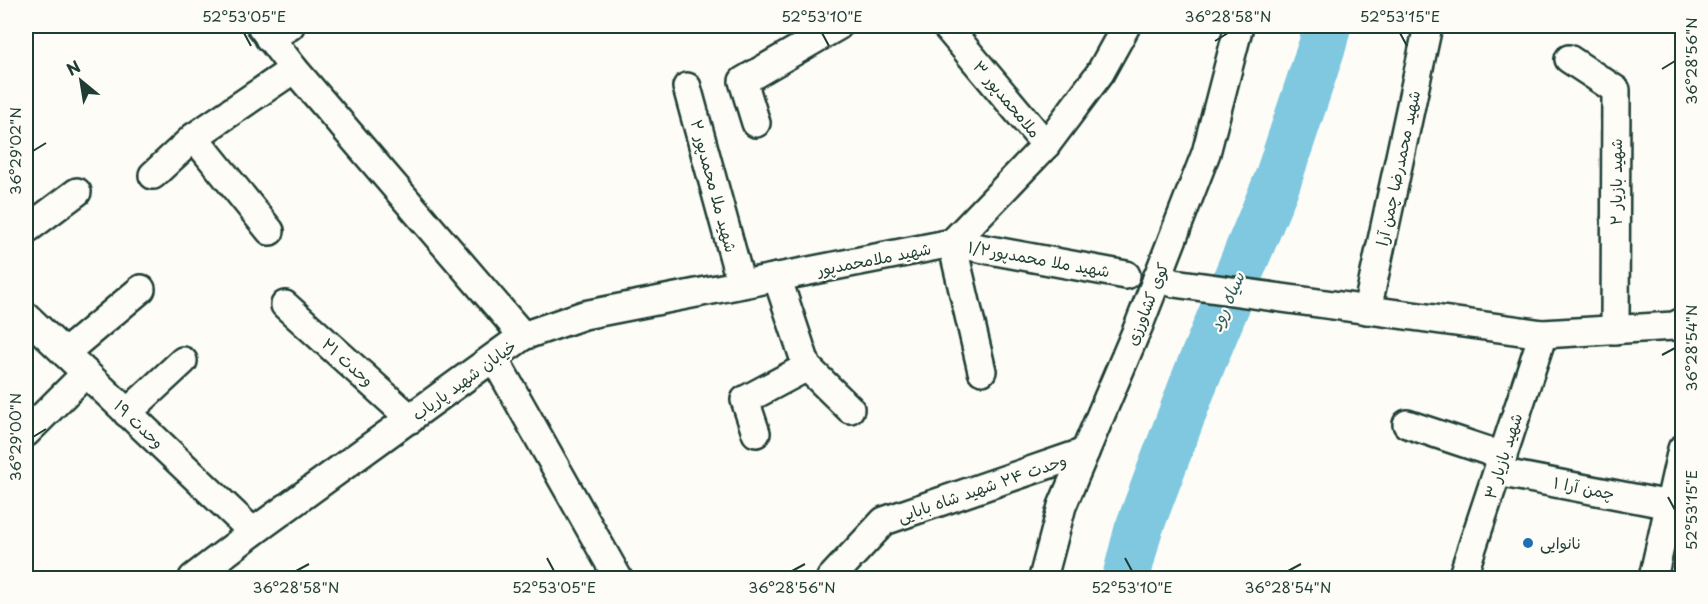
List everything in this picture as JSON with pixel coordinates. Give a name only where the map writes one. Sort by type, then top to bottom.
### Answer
[{"type":"street","points":[[756,123],[742,81],[838,26]]},
{"type":"street","name":"ملامحمدپور ۳","points":[[946,26],[1046,146]]},
{"type":"street","name":"شهید ملامحمدپور","points":[[523,336],[584,315],[952,243],[1046,146],[1100,72],[1126,26]]},
{"type":"street","name":"کوی کشاورزی","points":[[1043,579],[1062,506],[1166,280],[1206,153],[1239,26]]},
{"type":"street","name":"شهید محمدرضا چمن آرا","points":[[1367,310],[1428,26]]},
{"type":"street","name":"خیابان شهید پاریاب","points":[[193,579],[253,532],[523,336],[294,69],[273,30]]},
{"type":"street","name":"شهید بازیار ۲","points":[[1569,59],[1616,90],[1616,330]]},
{"type":"street","points":[[153,175],[194,137],[294,69]]},
{"type":"street","name":"شهید ملا محمدپور ۲","points":[[687,87],[741,284]]},
{"type":"street","points":[[194,137],[270,231]]},
{"type":"street","points":[[26,230],[77,192]]},
{"type":"street","points":[[952,243],[982,371]]},
{"type":"street","name":"شهید ملا محمدپور۱/۲","points":[[952,243],[1126,274]]},
{"type":"street","points":[[777,278],[807,367],[850,409]]},
{"type":"street","points":[[1166,280],[1543,334],[1674,326],[1683,322]]},
{"type":"street","points":[[65,353],[141,289]]},
{"type":"street","name":"وحدت ۲۱","points":[[285,305],[411,419]]},
{"type":"street","name":"وحدت ۱۹","points":[[26,316],[253,532]]},
{"type":"street","name":"شهید بازیار ۳","points":[[1462,579],[1543,334]]},
{"type":"street","points":[[494,358],[618,579]]},
{"type":"street","points":[[127,413],[183,362]]},
{"type":"street","points":[[756,433],[745,400],[807,367]]},
{"type":"street","points":[[26,432],[86,374]]},
{"type":"street","name":"چمن آرا ۱","points":[[1407,424],[1500,464],[1670,505]]},
{"type":"street","points":[[1653,579],[1683,449]]},
{"type":"street","name":"وحدت ۲۴ شهید شاه بابایی","points":[[831,579],[884,521],[1085,452]]},
{"type":"waterway","name":"سیاه رود","points":[[1126,578],[1138,531],[1196,377],[1277,182],[1327,26]]},
{"type":"place","name":"نانوایی","points":[[1528,543]]}]
